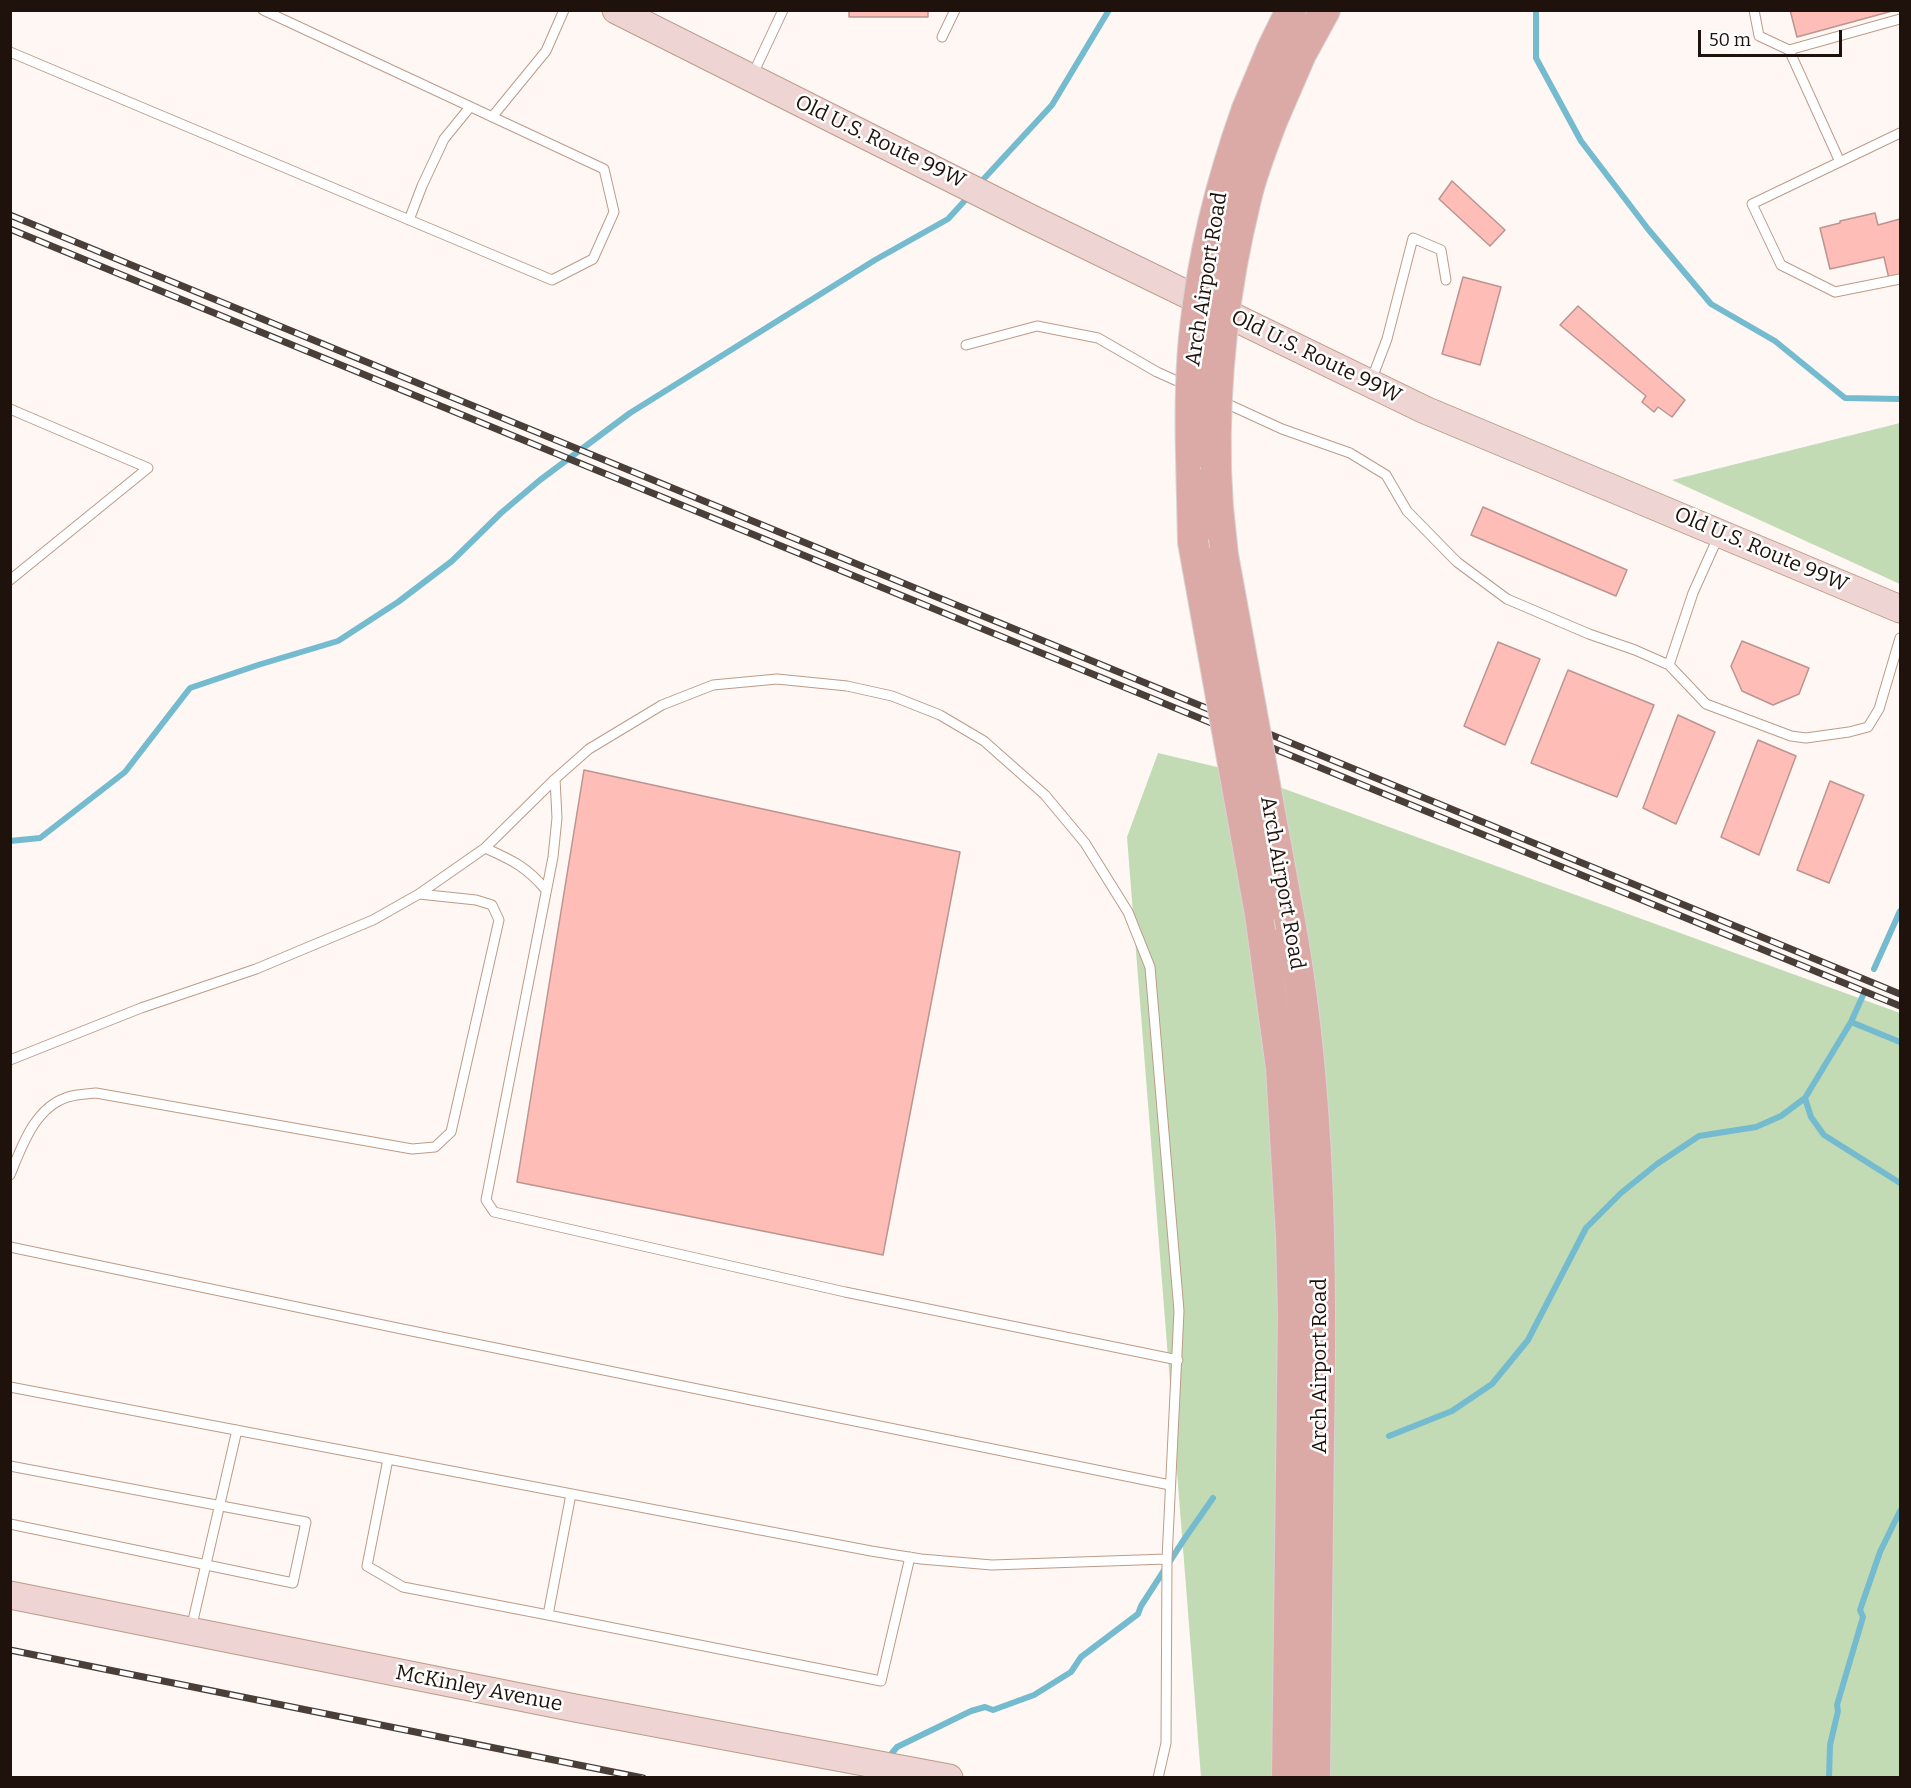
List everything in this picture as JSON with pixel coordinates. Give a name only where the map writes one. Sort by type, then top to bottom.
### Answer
[{"type":"main road","name":"Old U.S. Route 99W","points":[[616,10],[1030,218],[1425,410],[1900,609]]},
{"type":"main road","name":"Arch Airport Road","points":[[1260,115],[1272,49],[1291,10]]},
{"type":"main road","name":"Arch Airport Road","points":[[1287,1778],[1302,1740],[1321,1351],[1320,1237],[1312,1101],[1297,958],[1223,555],[1218,507],[1203,463],[1190,399],[1195,327],[1218,202],[1236,138],[1260,115],[1301,54],[1325,10]]},
{"type":"main road","name":"Arch Airport Road","points":[[1203,463],[1194,542],[1260,914],[1281,1068],[1291,1236],[1302,1740],[1315,1778]]},
{"type":"main road","name":"McKinley Avenue","points":[[10,1595],[587,1710],[949,1778]]},
{"type":"lane","points":[[10,52],[552,280],[593,259],[614,212],[604,169],[263,10]]},
{"type":"lane","points":[[492,117],[546,51],[564,10]]},
{"type":"lane","points":[[751,78],[783,10]]},
{"type":"lane","points":[[942,37],[955,10]]},
{"type":"lane","points":[[1754,10],[1759,36],[1789,50],[1840,162]]},
{"type":"lane","points":[[1789,50],[1900,19]]},
{"type":"lane","points":[[409,220],[444,139],[470,107]]},
{"type":"lane","points":[[1900,133],[1752,204],[1781,264],[1835,292],[1900,279]]},
{"type":"lane","points":[[1371,383],[1387,339],[1413,238],[1441,250],[1446,280]]},
{"type":"lane","points":[[966,345],[1037,326],[1098,338],[1157,372],[1199,391]]},
{"type":"lane","points":[[1209,396],[1282,429],[1350,453],[1386,475],[1407,511],[1457,562],[1507,599],[1669,665],[1706,704],[1791,736],[1806,738],[1868,727],[1879,709],[1900,638]]},
{"type":"lane","points":[[10,410],[148,468],[10,580]]},
{"type":"lane","points":[[1669,665],[1693,593],[1720,533]]},
{"type":"lane","points":[[10,1060],[141,1008],[255,969],[373,920],[419,894],[485,848],[555,778],[589,749],[662,705],[713,685],[777,679],[847,686],[892,696],[940,715],[984,741],[1045,795],[1085,843],[1128,912],[1150,967],[1179,1311],[1167,1559],[1166,1743],[1158,1778]]},
{"type":"lane","points":[[555,778],[557,818],[553,857],[486,1200],[494,1212],[845,1292],[1178,1360]]},
{"type":"lane","points":[[485,848],[513,860],[533,875],[546,890]]},
{"type":"lane","points":[[10,1175],[32,1127],[47,1108],[68,1097],[96,1093],[412,1149],[435,1147],[451,1132],[500,920],[492,905],[476,900],[419,894]]},
{"type":"lane","points":[[10,1247],[1170,1485]]},
{"type":"lane","points":[[10,1387],[910,1557],[992,1564],[1167,1559]]},
{"type":"lane","points":[[191,1631],[237,1430]]},
{"type":"lane","points":[[388,1459],[367,1566],[403,1587],[881,1681],[910,1557]]},
{"type":"lane","points":[[10,1466],[306,1522],[293,1583],[10,1524]]},
{"type":"lane","points":[[548,1615],[571,1494]]},
{"type":"green space","points":[[1900,423],[1900,584],[1672,480]]},
{"type":"green space","points":[[1158,753],[1238,772],[1900,1013],[1900,1777],[1201,1777],[1127,837]]},
{"type":"building","points":[[849,10],[928,10],[928,17],[849,17]]},
{"type":"building","points":[[1790,10],[1896,10],[1797,37]]},
{"type":"building","points":[[1452,181],[1505,230],[1490,246],[1439,199]]},
{"type":"building","points":[[1875,213],[1878,225],[1900,219],[1900,276],[1889,279],[1884,257],[1830,269],[1820,228]]},
{"type":"building","points":[[1463,277],[1501,287],[1480,365],[1442,354]]},
{"type":"building","points":[[1578,306],[1685,400],[1672,417],[1658,407],[1654,412],[1642,402],[1646,396],[1560,325]]},
{"type":"building","points":[[1483,507],[1627,570],[1616,596],[1471,535]]},
{"type":"building","points":[[1742,641],[1809,668],[1799,694],[1773,705],[1742,691],[1731,666]]},
{"type":"building","points":[[1498,642],[1540,659],[1505,745],[1464,726]]},
{"type":"building","points":[[1568,670],[1654,705],[1617,797],[1531,763]]},
{"type":"building","points":[[1678,715],[1715,732],[1676,824],[1643,808]]},
{"type":"building","points":[[1758,740],[1796,756],[1759,855],[1721,837]]},
{"type":"building","points":[[584,770],[960,852],[883,1255],[517,1182]]},
{"type":"building","points":[[1830,781],[1864,795],[1829,883],[1797,870]]},
{"type":"waterway","points":[[979,184],[1052,105],[1109,10]]},
{"type":"waterway","points":[[1536,10],[1536,58],[1581,141],[1648,229],[1711,304],[1775,341],[1845,398],[1900,399]]},
{"type":"waterway","points":[[10,841],[40,838],[125,772],[190,688],[338,641],[398,602],[452,561],[501,513],[540,480],[630,413],[875,260],[948,219],[969,196]]},
{"type":"waterway","points":[[1874,969],[1900,911]]},
{"type":"waterway","points":[[1389,1436],[1452,1411],[1492,1384],[1528,1340],[1586,1228],[1621,1193],[1657,1164],[1699,1136],[1756,1127],[1781,1116],[1805,1098],[1851,1022],[1864,993]]},
{"type":"waterway","points":[[1851,1022],[1900,1042]]},
{"type":"waterway","points":[[1805,1098],[1811,1117],[1824,1135],[1900,1183]]},
{"type":"waterway","points":[[888,1758],[897,1747],[971,1711],[985,1707],[993,1710],[1034,1695],[1071,1672],[1081,1657],[1138,1614],[1183,1541],[1213,1498]]},
{"type":"waterway","points":[[1829,1778],[1830,1745],[1838,1711],[1837,1705],[1863,1617],[1860,1610],[1880,1552],[1900,1511]]},
{"type":"railway","points":[[10,215],[1900,994]]},
{"type":"railway","points":[[10,229],[1900,1006]]},
{"type":"railway","points":[[10,1650],[643,1778]]}]
